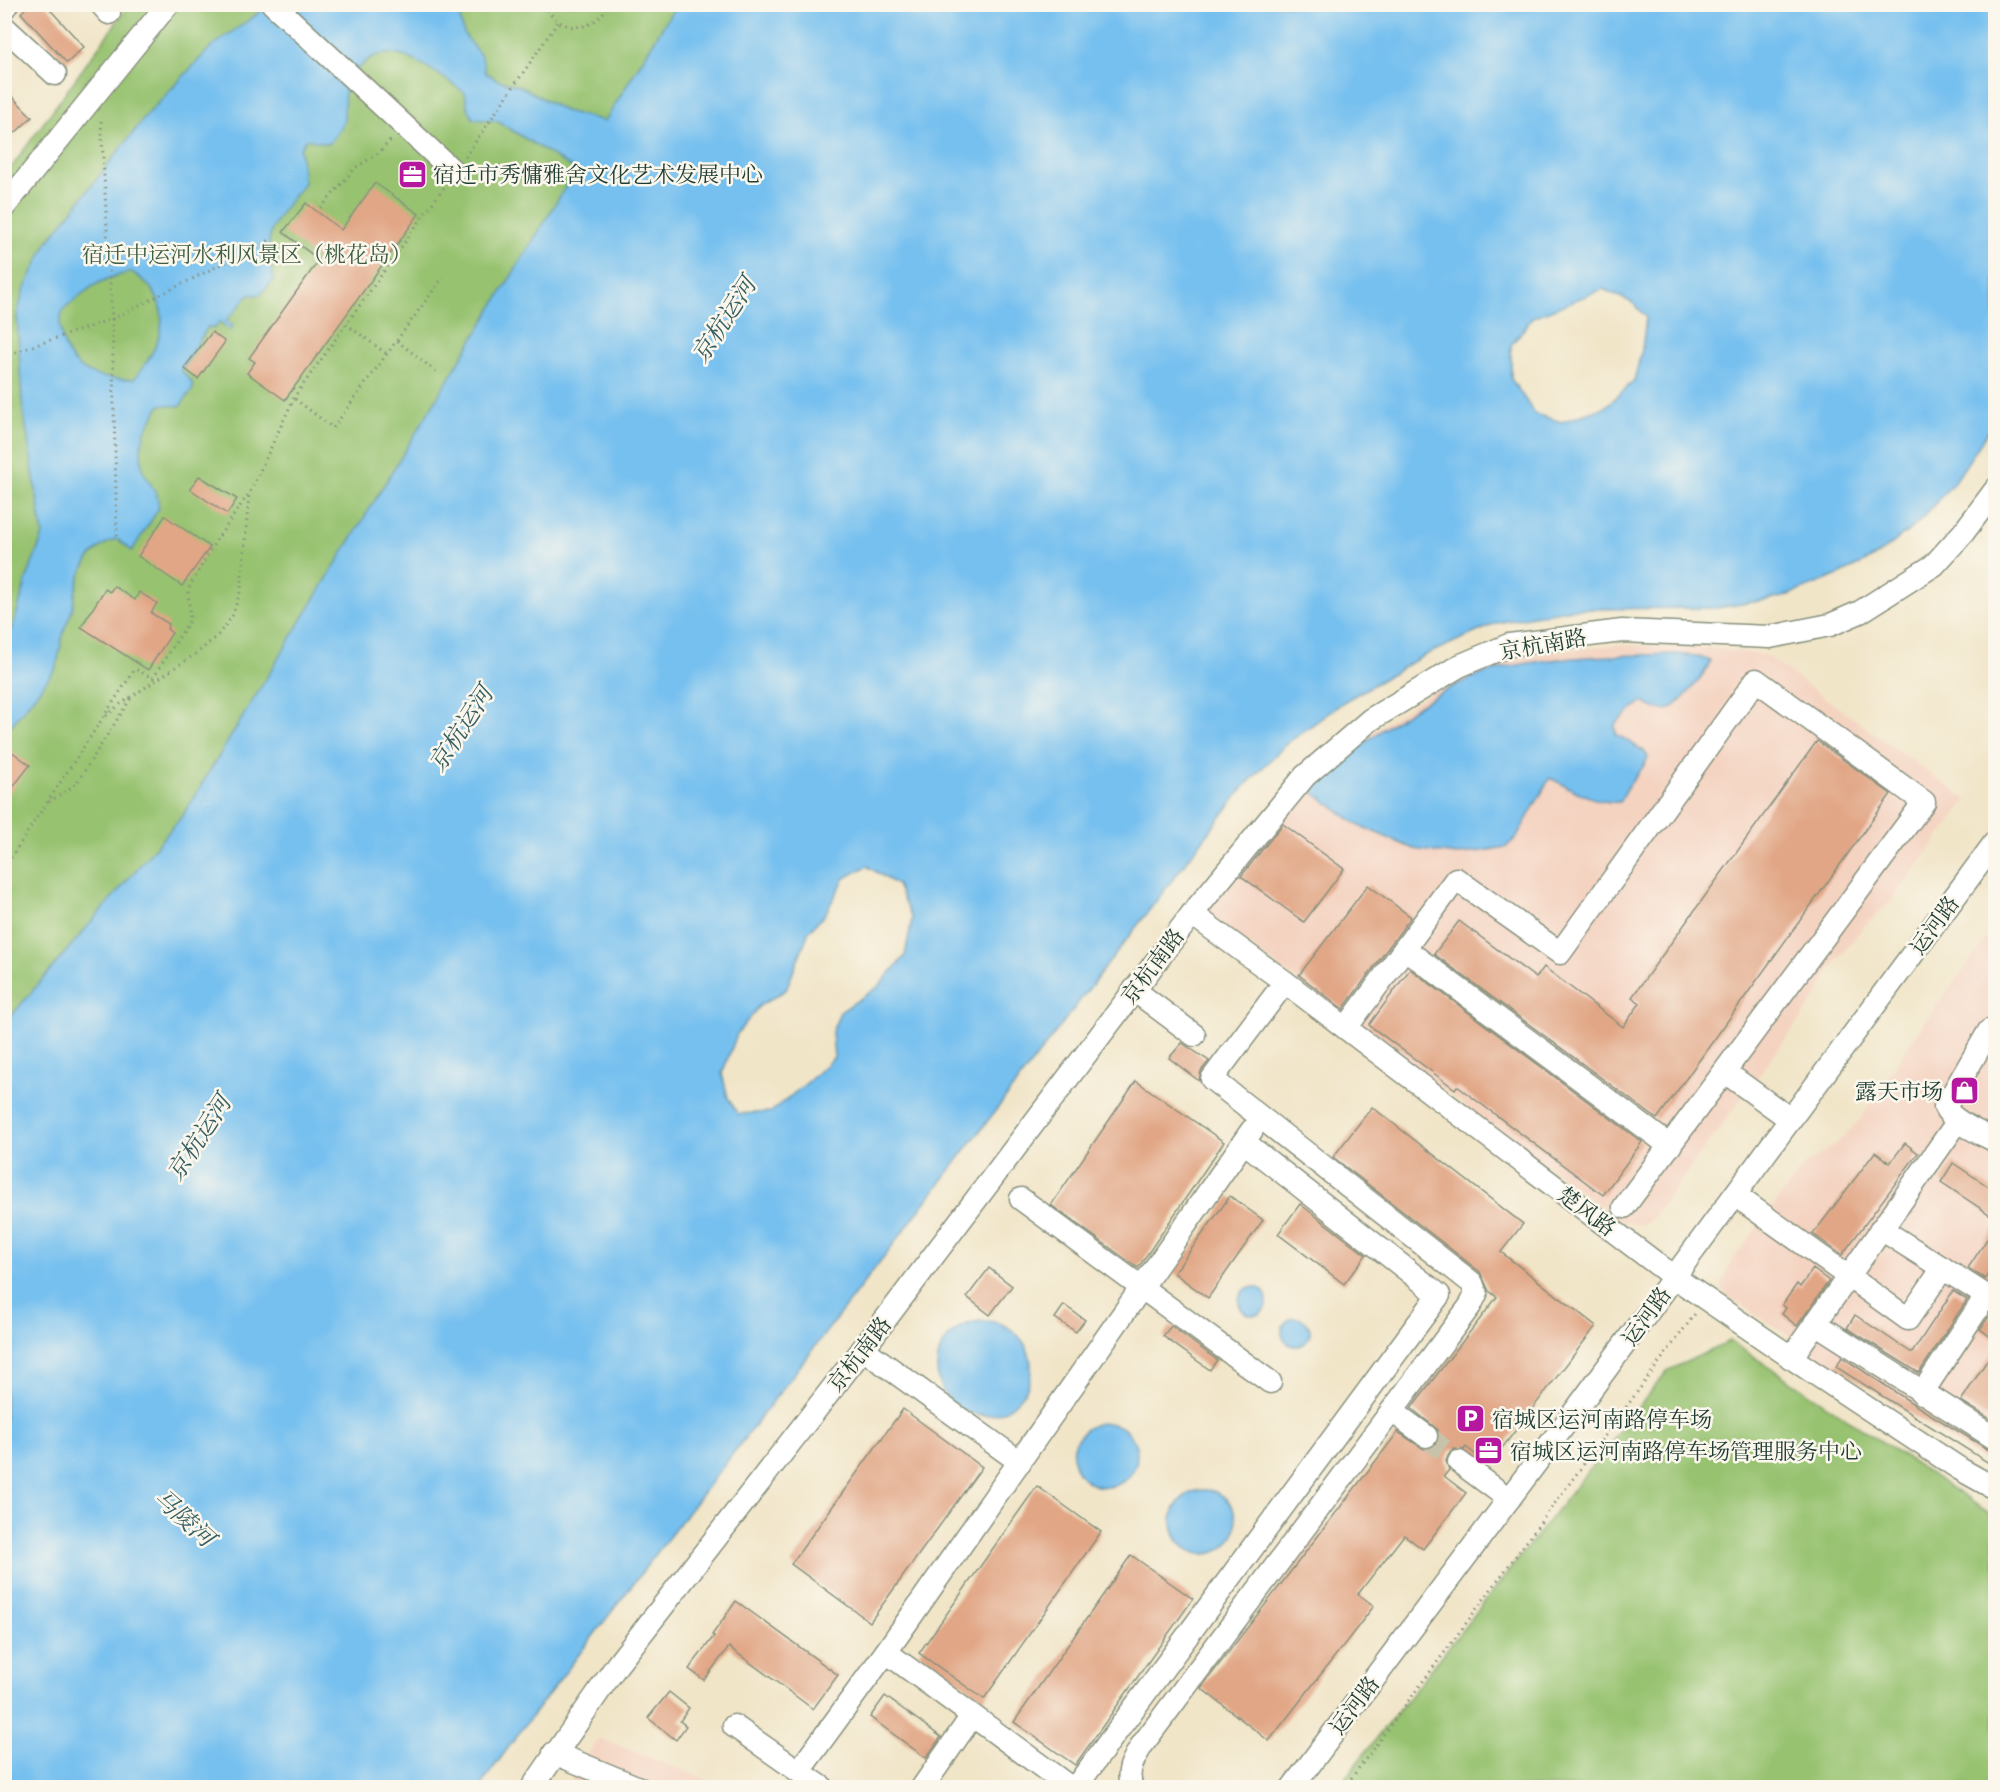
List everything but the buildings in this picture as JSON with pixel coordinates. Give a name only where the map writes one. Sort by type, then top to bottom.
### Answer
[{"type":"street","points":[[4,8],[7,4]]},
{"type":"street","points":[[4,207],[168,4]]},
{"type":"street","points":[[273,4],[454,172]]},
{"type":"street","points":[[4,27],[55,74]]},
{"type":"street","name":"京杭南路","points":[[532,1788],[617,1665],[863,1349],[1192,914],[1305,776],[1370,720],[1459,666],[1509,645],[1622,632],[1770,637],[1830,625],[1860,612],[1934,565],[1964,533],[1995,489]]},
{"type":"street","points":[[1346,1028],[1456,879],[1560,953],[1756,680],[1924,802],[1624,1208]]},
{"type":"street","name":"运河路","points":[[1292,1788],[1509,1500],[1995,841]]},
{"type":"street","name":"楚风路","points":[[1192,914],[1674,1277],[1791,1358],[1960,1469],[1995,1489]]},
{"type":"street","points":[[1405,949],[1670,1146]]},
{"type":"street","points":[[1132,1788],[1129,1781],[1130,1766],[1142,1745],[1470,1306],[1476,1294],[1472,1283],[1212,1079],[1285,982]]},
{"type":"street","points":[[1134,990],[1194,1035]]},
{"type":"street","points":[[1995,1030],[1989,1031],[1946,1104],[1947,1112],[1958,1121],[1995,1141]]},
{"type":"street","points":[[1725,1072],[1790,1119]]},
{"type":"street","points":[[799,1771],[886,1652],[1261,1117]]},
{"type":"street","points":[[1791,1358],[1958,1121]]},
{"type":"street","points":[[886,1652],[1073,1788],[1439,1295],[1244,1142]]},
{"type":"street","points":[[1735,1195],[1908,1319],[1942,1268]]},
{"type":"street","points":[[1022,1199],[1270,1382]]},
{"type":"street","points":[[1881,1229],[1991,1299],[1922,1393]]},
{"type":"street","points":[[1815,1323],[1995,1439]]},
{"type":"street","points":[[863,1349],[1020,1462]]},
{"type":"street","points":[[1392,1411],[1426,1436]]},
{"type":"street","points":[[1459,1462],[1509,1500]]},
{"type":"street","points":[[922,1788],[972,1716]]},
{"type":"street","points":[[734,1726],[823,1788]]},
{"type":"street","points":[[554,1753],[639,1788]]},
{"type":"path","points":[[545,4],[558,22],[575,27],[586,26],[597,21],[608,4]]},
{"type":"path","points":[[4,868],[135,669],[153,678],[190,620],[188,589],[249,492],[294,399],[558,22]]},
{"type":"path","points":[[99,90],[112,319],[117,539]]},
{"type":"path","points":[[321,208],[355,168],[377,154],[390,142],[400,123]]},
{"type":"path","points":[[4,356],[112,319],[270,240]]},
{"type":"path","points":[[294,399],[333,428],[443,277]]},
{"type":"path","points":[[346,324],[387,354]]},
{"type":"path","points":[[397,341],[438,373]]},
{"type":"path","points":[[102,719],[197,653],[217,636],[232,617],[242,589],[249,492]]},
{"type":"path","points":[[47,803],[76,784],[132,697]]},
{"type":"path","points":[[1344,1788],[1706,1299]]},
{"type":"shaded area","points":[[1618,645],[1705,647],[1765,655],[1967,800],[1889,904],[1865,925],[1829,971],[1818,995],[1656,1214],[1647,1223],[1640,1225],[1621,1221],[1203,911],[1287,805],[1342,752],[1430,693],[1510,657]]},
{"type":"shaded area","points":[[1995,927],[1995,1469],[1726,1295],[1721,1286],[1732,1261],[1802,1168],[1839,1141],[1860,1120],[1916,1034]]},
{"type":"shaded area","points":[[599,1738],[725,1787],[566,1788]]},
{"type":"green space","name":"宿迁中运河水利风景区（桃花岛）","points":[[129,5],[687,5],[183,815],[5,1030],[5,176]]},
{"type":"green space","points":[[1730,1341],[1995,1517],[1995,1787],[1338,1787],[1667,1371]]},
{"type":"water","points":[[270,5],[464,5],[459,11],[460,20],[465,35],[481,56],[485,72],[498,80],[522,87],[565,111],[605,121],[676,5],[1995,5],[1995,421],[1956,480],[1918,523],[1878,555],[1839,575],[1783,597],[1717,608],[1571,609],[1497,623],[1423,656],[1345,701],[1285,745],[1242,789],[528,1721],[486,1778],[482,1787],[5,1787],[5,1023],[183,815],[576,170],[497,121],[473,119],[467,106],[465,93],[415,61],[401,55],[387,54],[374,57],[362,65],[347,84],[344,120],[338,132],[329,144],[306,139],[300,149],[304,183],[279,215],[269,241],[274,280],[260,295],[249,295],[226,321],[233,326],[230,330],[220,322],[214,329],[208,327],[181,370],[192,382],[193,389],[180,406],[160,405],[145,431],[141,448],[142,469],[157,495],[159,508],[132,551],[117,539],[98,550],[85,565],[63,633],[55,670],[5,733],[5,640],[13,626],[43,535],[22,401],[17,315],[23,292],[47,243],[146,116],[211,47]],"holes":[[[132,272],[149,285],[159,302],[161,326],[154,349],[134,379],[111,378],[90,373],[81,368],[68,352],[60,329],[62,313],[66,307],[95,285]],[[1603,289],[1633,303],[1646,317],[1642,350],[1634,381],[1605,407],[1562,422],[1535,414],[1511,379],[1511,345],[1533,317]],[[867,866],[897,885],[912,919],[905,956],[878,987],[840,1012],[832,1032],[834,1057],[809,1081],[771,1112],[738,1114],[728,1098],[722,1074],[737,1034],[759,1006],[786,990],[809,931],[825,914],[845,878]]]},
{"type":"water","points":[[1675,654],[1697,656],[1710,661],[1692,688],[1674,706],[1662,710],[1642,702],[1615,724],[1616,734],[1644,751],[1648,757],[1619,802],[1592,798],[1550,778],[1516,838],[1506,847],[1457,855],[1414,849],[1358,825],[1313,792],[1312,784],[1349,754],[1408,712],[1471,678],[1494,670],[1544,661],[1598,656]]},
{"type":"water","points":[[1253,1287],[1263,1291],[1267,1301],[1263,1311],[1253,1315],[1243,1311],[1239,1301],[1243,1291]]},
{"type":"water","points":[[1296,1318],[1306,1322],[1310,1332],[1306,1342],[1296,1346],[1286,1342],[1282,1332],[1286,1322]]},
{"type":"water","points":[[984,1321],[1002,1324],[1018,1334],[1028,1350],[1031,1368],[1028,1386],[1018,1402],[1002,1412],[984,1415],[966,1412],[950,1402],[940,1386],[937,1368],[940,1350],[950,1334],[966,1324]]},
{"type":"water","points":[[1099,1423],[1111,1423],[1128,1432],[1135,1443],[1137,1455],[1135,1467],[1128,1478],[1111,1487],[1099,1487],[1087,1482],[1078,1473],[1073,1461],[1073,1449],[1078,1437],[1087,1428]]},
{"type":"water","points":[[1198,1490],[1210,1490],[1227,1499],[1234,1510],[1236,1522],[1234,1534],[1227,1545],[1210,1554],[1198,1554],[1186,1549],[1177,1540],[1172,1528],[1172,1516],[1177,1504],[1186,1495]]},
{"type":"tunnel","points":[[1426,1436],[1459,1462]]},
{"type":"place","name":"宿迁市秀慵雅舍文化艺术发展中心","points":[[412,174]]},
{"type":"place","name":"露天市场","points":[[1964,1091]]},
{"type":"place","name":"宿城区运河南路停车场","points":[[1471,1419]]},
{"type":"place","name":"宿城区运河南路停车场管理服务中心","points":[[1489,1451]]},
{"type":"water label","name":"京杭运河","points":[[724,320]]},
{"type":"water label","name":"京杭运河","points":[[461,729]]},
{"type":"water label","name":"京杭运河","points":[[199,1138]]},
{"type":"water label","name":"马陵河","points":[[184,1518]]}]
